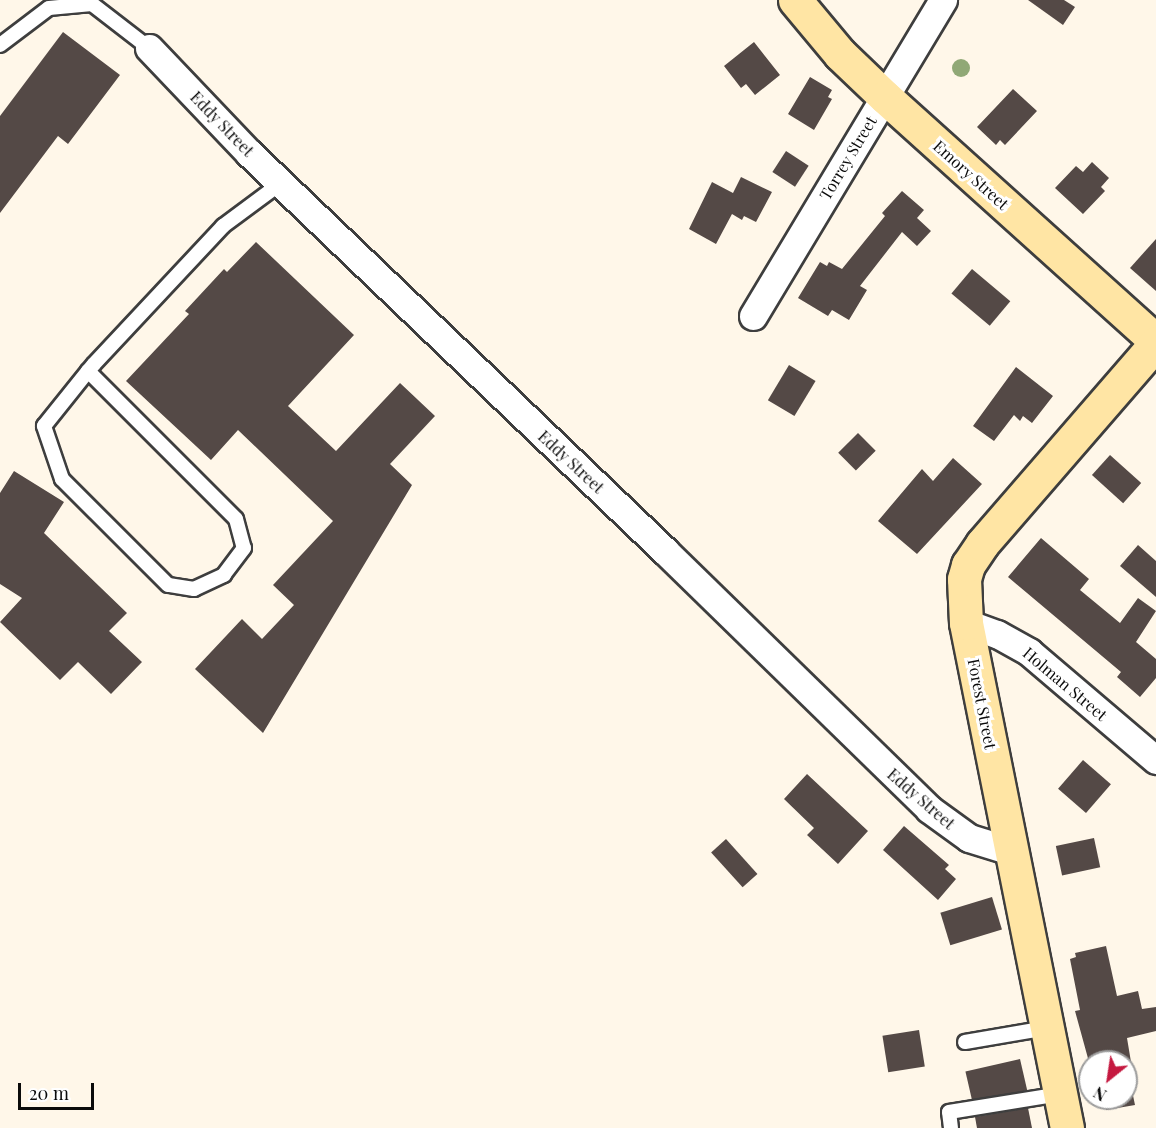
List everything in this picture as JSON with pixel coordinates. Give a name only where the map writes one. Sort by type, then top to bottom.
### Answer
[{"type":"main road","name":"Emory Street","points":[[795,0],[840,54],[885,97],[1156,342]]},
{"type":"main road","name":"Forest Street","points":[[1066,1128],[966,623],[964,579],[977,551],[1156,342]]},
{"type":"street","name":"Torrey Street","points":[[753,316],[943,0]]},
{"type":"street","name":"Eddy Street","points":[[148,48],[281,183],[665,551],[929,809],[969,838],[1011,851]]},
{"type":"street","name":"Holman Street","points":[[966,623],[997,634],[1029,652],[1156,760]]},
{"type":"lane","points":[[0,45],[49,8],[92,4],[148,48]]},
{"type":"lane","points":[[88,371],[236,519],[244,548],[224,575],[194,589],[168,585],[62,479],[44,426],[88,371],[223,226],[281,183]]},
{"type":"lane","points":[[965,1042],[1047,1028]]},
{"type":"lane","points":[[951,1128],[949,1112],[1060,1094]]},
{"type":"building","points":[[1028,0],[1064,0],[1075,7],[1063,25]]},
{"type":"building","points":[[63,32],[120,75],[68,144],[58,136],[0,213],[0,116]]},
{"type":"building","points":[[754,42],[780,75],[755,95],[746,84],[741,88],[724,66]]},
{"type":"building","points":[[810,77],[832,90],[828,97],[832,99],[814,130],[788,114]]},
{"type":"building","points":[[1013,89],[1037,111],[1005,145],[1000,140],[996,145],[977,127]]},
{"type":"building","points":[[786,151],[809,166],[795,187],[772,172]]},
{"type":"building","points":[[1092,162],[1109,178],[1101,187],[1105,191],[1083,214],[1055,188],[1076,166],[1083,172]]},
{"type":"building","points":[[741,177],[772,192],[756,222],[744,216],[742,220],[732,214],[716,244],[689,229],[712,182],[733,193]]},
{"type":"building","points":[[902,191],[924,210],[917,218],[931,231],[917,246],[902,232],[860,286],[867,290],[849,320],[832,310],[828,316],[798,298],[820,262],[827,266],[829,262],[842,269],[885,216],[882,213]]},
{"type":"building","points":[[1156,239],[1156,291],[1130,268]]},
{"type":"building","points":[[256,242],[354,335],[288,406],[336,451],[400,383],[435,416],[390,464],[412,485],[263,733],[195,669],[242,619],[262,639],[294,605],[273,585],[333,521],[238,430],[211,460],[126,381],[189,314],[185,311],[224,269],[227,272]]},
{"type":"building","points":[[972,269],[1010,301],[990,326],[951,294]]},
{"type":"building","points":[[789,365],[816,381],[794,416],[768,400]]},
{"type":"building","points":[[1016,367],[1053,396],[1032,423],[1023,416],[1020,421],[1014,415],[994,441],[973,426]]},
{"type":"building","points":[[858,433],[876,451],[856,470],[838,453]]},
{"type":"building","points":[[1110,455],[1141,483],[1123,503],[1092,475]]},
{"type":"building","points":[[953,458],[982,484],[917,554],[878,521],[922,469],[933,481]]},
{"type":"building","points":[[14,471],[64,502],[44,533],[127,613],[109,631],[142,662],[111,694],[78,662],[60,680],[0,622],[22,598],[0,584],[0,493]]},
{"type":"building","points":[[1041,538],[1089,579],[1080,590],[1120,623],[1138,598],[1156,611],[1136,642],[1156,659],[1156,678],[1140,697],[1117,677],[1121,672],[1008,577]]},
{"type":"building","points":[[1138,545],[1156,561],[1156,597],[1120,566]]},
{"type":"building","points":[[1083,760],[1111,784],[1086,813],[1058,789]]},
{"type":"building","points":[[807,774],[868,831],[838,864],[807,835],[814,828],[784,799]]},
{"type":"building","points":[[904,826],[949,865],[945,869],[956,879],[938,900],[883,850]]},
{"type":"building","points":[[1094,838],[1100,867],[1062,875],[1056,846]]},
{"type":"building","points":[[726,839],[757,874],[743,887],[711,852]]},
{"type":"building","points":[[992,897],[1002,930],[950,945],[940,913]]},
{"type":"building","points":[[1106,946],[1117,996],[1138,991],[1142,1009],[1156,1007],[1156,1031],[1127,1038],[1129,1050],[1086,1050],[1075,1011],[1080,1010],[1070,959],[1076,957],[1075,953]]},
{"type":"building","points":[[919,1030],[925,1067],[888,1072],[882,1036]]},
{"type":"building","points":[[1020,1059],[1027,1090],[973,1103],[965,1072]]},
{"type":"building","points":[[1028,1108],[1032,1128],[977,1128],[975,1117]]}]
